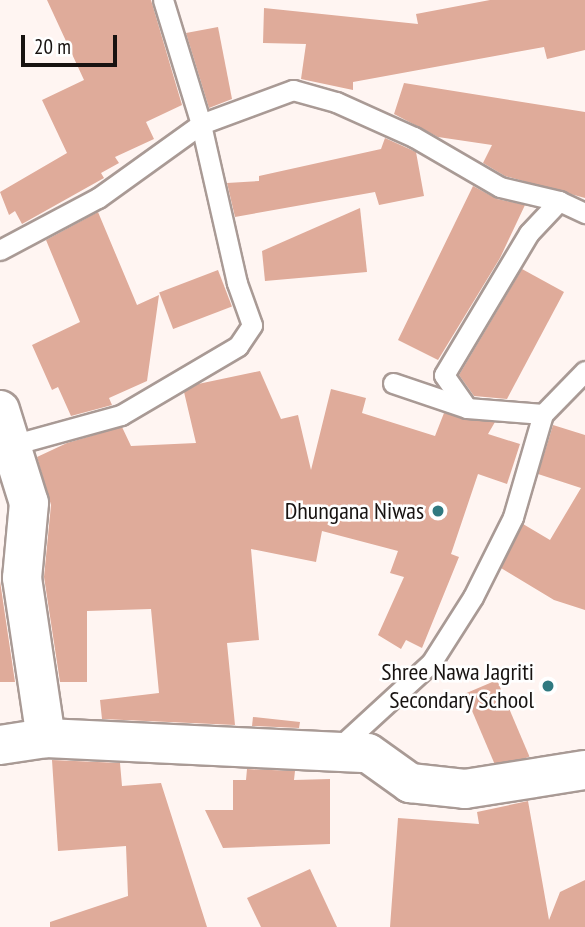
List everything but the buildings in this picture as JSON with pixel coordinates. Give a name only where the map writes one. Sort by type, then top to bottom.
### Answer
[{"type":"street","points":[[6,428],[29,503],[22,578],[46,738]]},
{"type":"street","points":[[0,745],[46,738],[368,753],[410,783],[465,789],[585,770]]},
{"type":"lane","points":[[6,428],[121,415],[238,346],[252,325],[237,283],[201,124],[163,0]]},
{"type":"lane","points":[[0,250],[98,198],[201,124],[293,90],[336,102],[414,136],[500,187],[559,201],[585,213]]},
{"type":"lane","points":[[467,408],[443,375],[529,233],[559,201]]},
{"type":"lane","points":[[335,751],[431,663],[472,597],[513,517],[543,414],[585,371]]},
{"type":"lane","points":[[393,383],[467,408],[543,414]]},
{"type":"place","name":"Dhungana Niwas","points":[[438,511]]},
{"type":"place","name":"Shree Nawa Jagriti Secondary School","points":[[548,686]]}]
